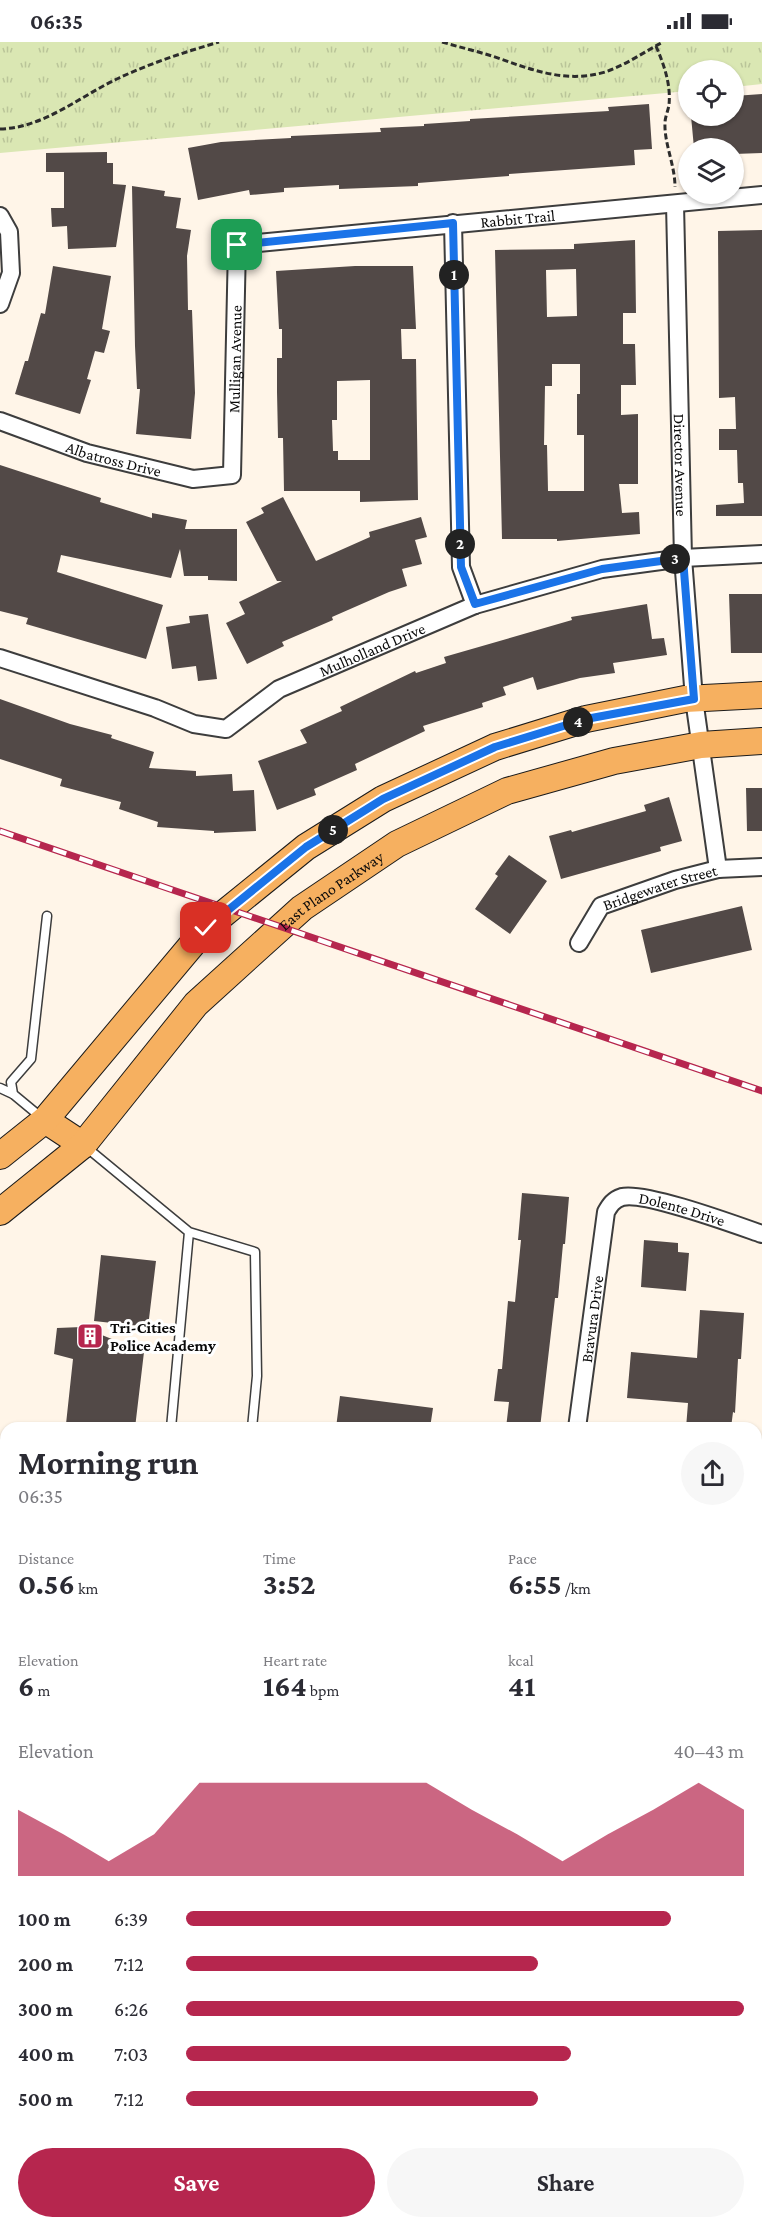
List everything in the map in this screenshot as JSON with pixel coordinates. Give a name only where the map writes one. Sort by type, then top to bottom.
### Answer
[{"type":"main road","points":[[0,1156],[45,1120],[206,928],[306,847],[383,799],[495,747],[586,719],[694,699],[762,695]]},
{"type":"main road","name":"East Plano Parkway","points":[[0,1212],[83,1145],[196,1004],[302,908],[397,844],[507,791],[614,760],[701,745],[762,741]]},
{"type":"main road","points":[[45,1120],[83,1145]]},
{"type":"street","name":"Rabbit Trail","points":[[237,245],[762,195]]},
{"type":"street","name":"Director Avenue","points":[[675,204],[683,558],[694,699],[718,869]]},
{"type":"street","points":[[0,216],[9,232],[11,273],[0,304]]},
{"type":"street","points":[[453,223],[461,567],[475,604]]},
{"type":"street","name":"Mulligan Avenue","points":[[232,475],[237,245]]},
{"type":"street","name":"Albatross Drive","points":[[0,421],[87,453],[193,479],[232,475]]},
{"type":"street","name":"Mulholland Drive","points":[[0,658],[155,708],[194,724],[226,729],[279,689],[475,604],[602,569],[683,558],[762,554]]},
{"type":"street","name":"Bridgewater Street","points":[[579,943],[601,906],[675,880],[718,869],[762,867]]},
{"type":"street","name":"Dolente Drive","points":[[606,1212],[613,1201],[624,1196],[647,1197],[762,1234]]},
{"type":"street","name":"Bravura Drive","points":[[578,1422],[606,1212]]},
{"type":"lane","points":[[13,1094],[11,1082],[31,1059],[47,916]]},
{"type":"lane","points":[[0,1088],[13,1094],[45,1120]]},
{"type":"lane","points":[[83,1145],[189,1232],[255,1252],[257,1376],[253,1422]]},
{"type":"lane","points":[[172,1422],[189,1232]]},
{"type":"path","points":[[0,129],[36,122],[150,64],[219,42]]},
{"type":"path","points":[[442,42],[541,73],[565,77],[585,76],[621,66],[663,42]]},
{"type":"path","points":[[656,46],[669,85],[669,104],[664,123],[674,168],[675,204]]},
{"type":"green space","points":[[0,42],[762,42],[762,84],[744,86],[744,60],[678,60],[678,92],[0,153]]},
{"type":"building","points":[[762,94],[762,153],[744,154],[744,138],[693,138],[692,126],[744,126],[744,95]]},
{"type":"building","points":[[649,104],[652,149],[634,150],[635,165],[509,174],[509,176],[418,183],[418,186],[339,189],[339,185],[284,188],[284,192],[250,195],[249,190],[198,200],[188,148],[221,142],[291,138],[291,136],[381,132],[380,128],[424,126],[424,124],[470,121],[470,119],[609,111],[608,107]]},
{"type":"building","points":[[107,152],[107,163],[113,163],[113,184],[126,185],[116,247],[68,249],[67,226],[52,227],[51,208],[64,208],[64,172],[46,172],[46,153]]},
{"type":"building","points":[[132,186],[165,191],[164,196],[181,198],[176,228],[191,230],[187,256],[188,310],[192,310],[195,393],[191,439],[136,434],[140,389],[137,389],[135,346]]},
{"type":"building","points":[[762,230],[762,516],[716,516],[716,505],[744,503],[743,483],[738,483],[737,450],[719,450],[719,429],[736,429],[735,397],[719,398],[718,231]]},
{"type":"building","points":[[635,240],[636,313],[623,313],[623,344],[635,344],[636,385],[621,385],[621,415],[638,414],[638,484],[619,484],[622,513],[639,512],[640,534],[557,541],[557,539],[502,539],[495,250],[574,249],[574,244]],"holes":[[[576,269],[577,316],[547,317],[546,270]],[[552,364],[580,364],[577,435],[584,435],[584,491],[548,491],[547,445],[544,445],[545,386],[552,386]]]},
{"type":"building","points":[[53,266],[111,276],[102,329],[110,331],[104,353],[95,351],[87,379],[91,380],[80,414],[15,394],[25,361],[28,361],[41,313],[45,314]]},
{"type":"building","points":[[355,266],[413,266],[416,329],[401,329],[402,359],[416,359],[418,500],[360,502],[360,491],[284,491],[283,438],[278,438],[277,358],[282,358],[282,329],[279,329],[276,271]],"holes":[[[370,380],[370,460],[338,460],[338,451],[333,451],[332,420],[337,420],[337,381]]]},
{"type":"building","points":[[0,465],[101,498],[100,502],[152,518],[152,513],[187,520],[185,529],[237,529],[237,581],[208,580],[208,576],[184,576],[180,549],[171,578],[61,555],[57,572],[163,605],[146,659],[26,624],[28,618],[0,611]]},
{"type":"building","points":[[283,497],[316,561],[370,537],[369,532],[421,517],[427,537],[415,540],[422,564],[402,569],[407,586],[332,617],[333,620],[282,642],[284,646],[247,664],[226,623],[245,614],[239,602],[282,581],[277,581],[246,522],[264,513],[261,508]]},
{"type":"building","points":[[729,594],[762,594],[762,653],[731,653]]},
{"type":"building","points":[[647,604],[652,639],[664,638],[667,655],[613,663],[615,673],[580,678],[537,690],[533,677],[503,687],[506,695],[482,703],[483,707],[423,726],[425,731],[355,764],[357,770],[314,789],[316,795],[277,810],[258,761],[307,743],[300,730],[342,711],[340,707],[415,671],[416,673],[446,663],[444,657],[572,620],[571,617]]},
{"type":"building","points":[[208,614],[217,679],[198,681],[196,666],[172,669],[166,627],[190,623],[189,616]]},
{"type":"building","points":[[0,699],[70,724],[112,735],[111,738],[154,752],[149,768],[196,771],[196,776],[232,774],[233,791],[254,790],[256,831],[214,833],[214,831],[157,827],[158,822],[119,809],[121,802],[60,786],[62,779],[0,759]]},
{"type":"building","points":[[746,788],[762,788],[762,831],[747,831]]},
{"type":"building","points":[[669,797],[682,841],[660,847],[661,851],[561,879],[549,836],[571,830],[572,832],[646,811],[644,805]]},
{"type":"building","points":[[509,855],[547,881],[510,934],[475,909],[498,876],[495,874]]},
{"type":"building","points":[[742,906],[752,950],[651,973],[641,930]]},
{"type":"building","points":[[522,1193],[569,1197],[565,1244],[563,1244],[558,1298],[555,1298],[541,1422],[507,1422],[509,1402],[494,1401],[498,1369],[502,1369],[508,1301],[515,1302],[521,1240],[518,1240]]},
{"type":"building","points":[[644,1240],[678,1243],[678,1252],[689,1253],[686,1291],[641,1287]]},
{"type":"building","points":[[101,1255],[156,1261],[148,1327],[94,1321]]},
{"type":"building","points":[[700,1310],[744,1313],[741,1359],[738,1359],[735,1413],[733,1412],[732,1422],[686,1422],[688,1403],[627,1398],[631,1352],[697,1358]]},
{"type":"building","points":[[82,1327],[144,1352],[136,1422],[66,1422],[73,1359],[54,1354],[57,1328]]},
{"type":"building","points":[[340,1396],[433,1408],[431,1422],[337,1422]]},
{"type":"railway","points":[[0,831],[762,1091]]},
{"type":"place","name":"Tri-Cities Police Academy","points":[[90,1336]]},
{"type":"route","points":[[206,928],[306,847],[383,799],[495,747],[586,719],[694,699],[683,558],[602,569],[475,604],[461,567],[453,223],[237,245]]}]
